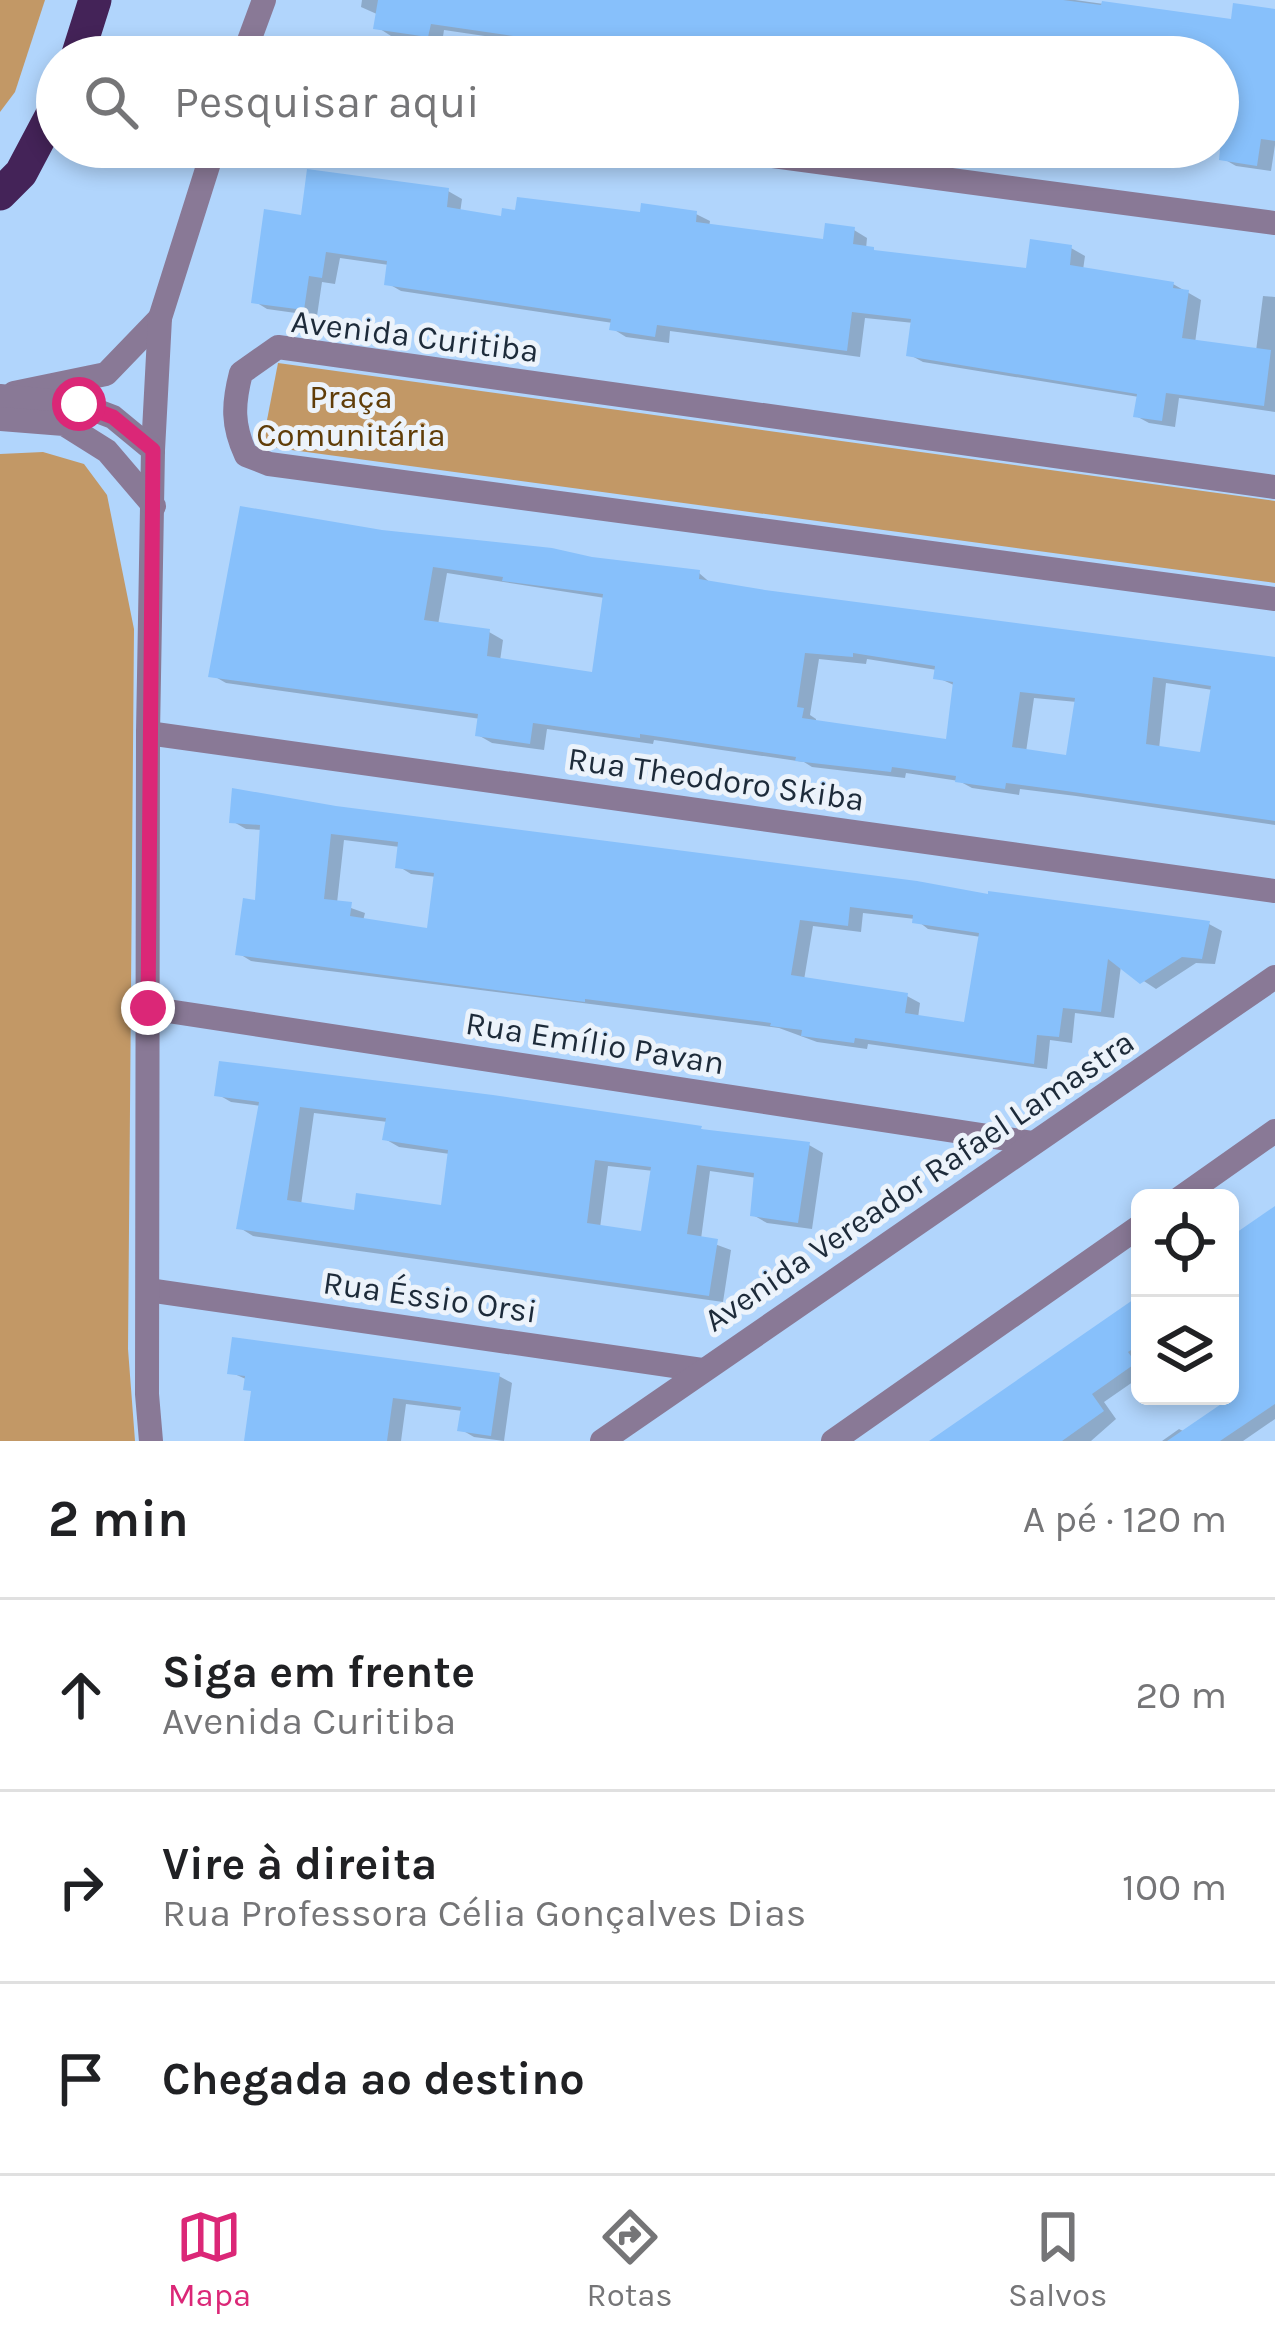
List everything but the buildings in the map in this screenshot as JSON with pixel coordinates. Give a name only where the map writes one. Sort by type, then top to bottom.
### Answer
[{"type":"highway","points":[[84,36],[95,0]]},
{"type":"highway","points":[[0,194],[21,173],[36,145]]},
{"type":"street","points":[[251,36],[264,0]]},
{"type":"street","points":[[151,1441],[148,733],[153,450],[160,318],[207,168]]},
{"type":"street","points":[[862,168],[1275,223]]},
{"type":"street","points":[[0,395],[106,374],[160,318]]},
{"type":"street","name":"Avenida Curitiba","points":[[1275,487],[278,347],[241,373],[234,401],[235,431],[245,455],[269,464],[1275,599]]},
{"type":"street","points":[[0,395],[79,404],[113,417],[153,450]]},
{"type":"street","points":[[0,419],[64,424],[107,451],[154,506]]},
{"type":"street","name":"Rua Theodoro Skiba","points":[[148,733],[1275,891]]},
{"type":"street","name":"Avenida Vereador Rafael Lamastra","points":[[602,1441],[1275,977]]},
{"type":"street","name":"Rua Emílio Pavan","points":[[148,1008],[1033,1143]]},
{"type":"street","points":[[1193,1189],[1275,1131]]},
{"type":"street","points":[[833,1441],[1131,1232]]},
{"type":"street","name":"Rua Éssio Orsi","points":[[148,1290],[703,1370]]},
{"type":"green space","points":[[0,0],[45,0],[15,92],[0,112]]},
{"type":"green space","name":"Praça Comunitária","points":[[278,363],[1275,501],[1275,583],[262,446]]},
{"type":"green space","points":[[43,452],[84,464],[107,495],[134,629],[128,1349],[135,1441],[0,1441],[0,454]]},
{"type":"route","points":[[79,404],[113,417],[153,450],[148,1008]]}]
